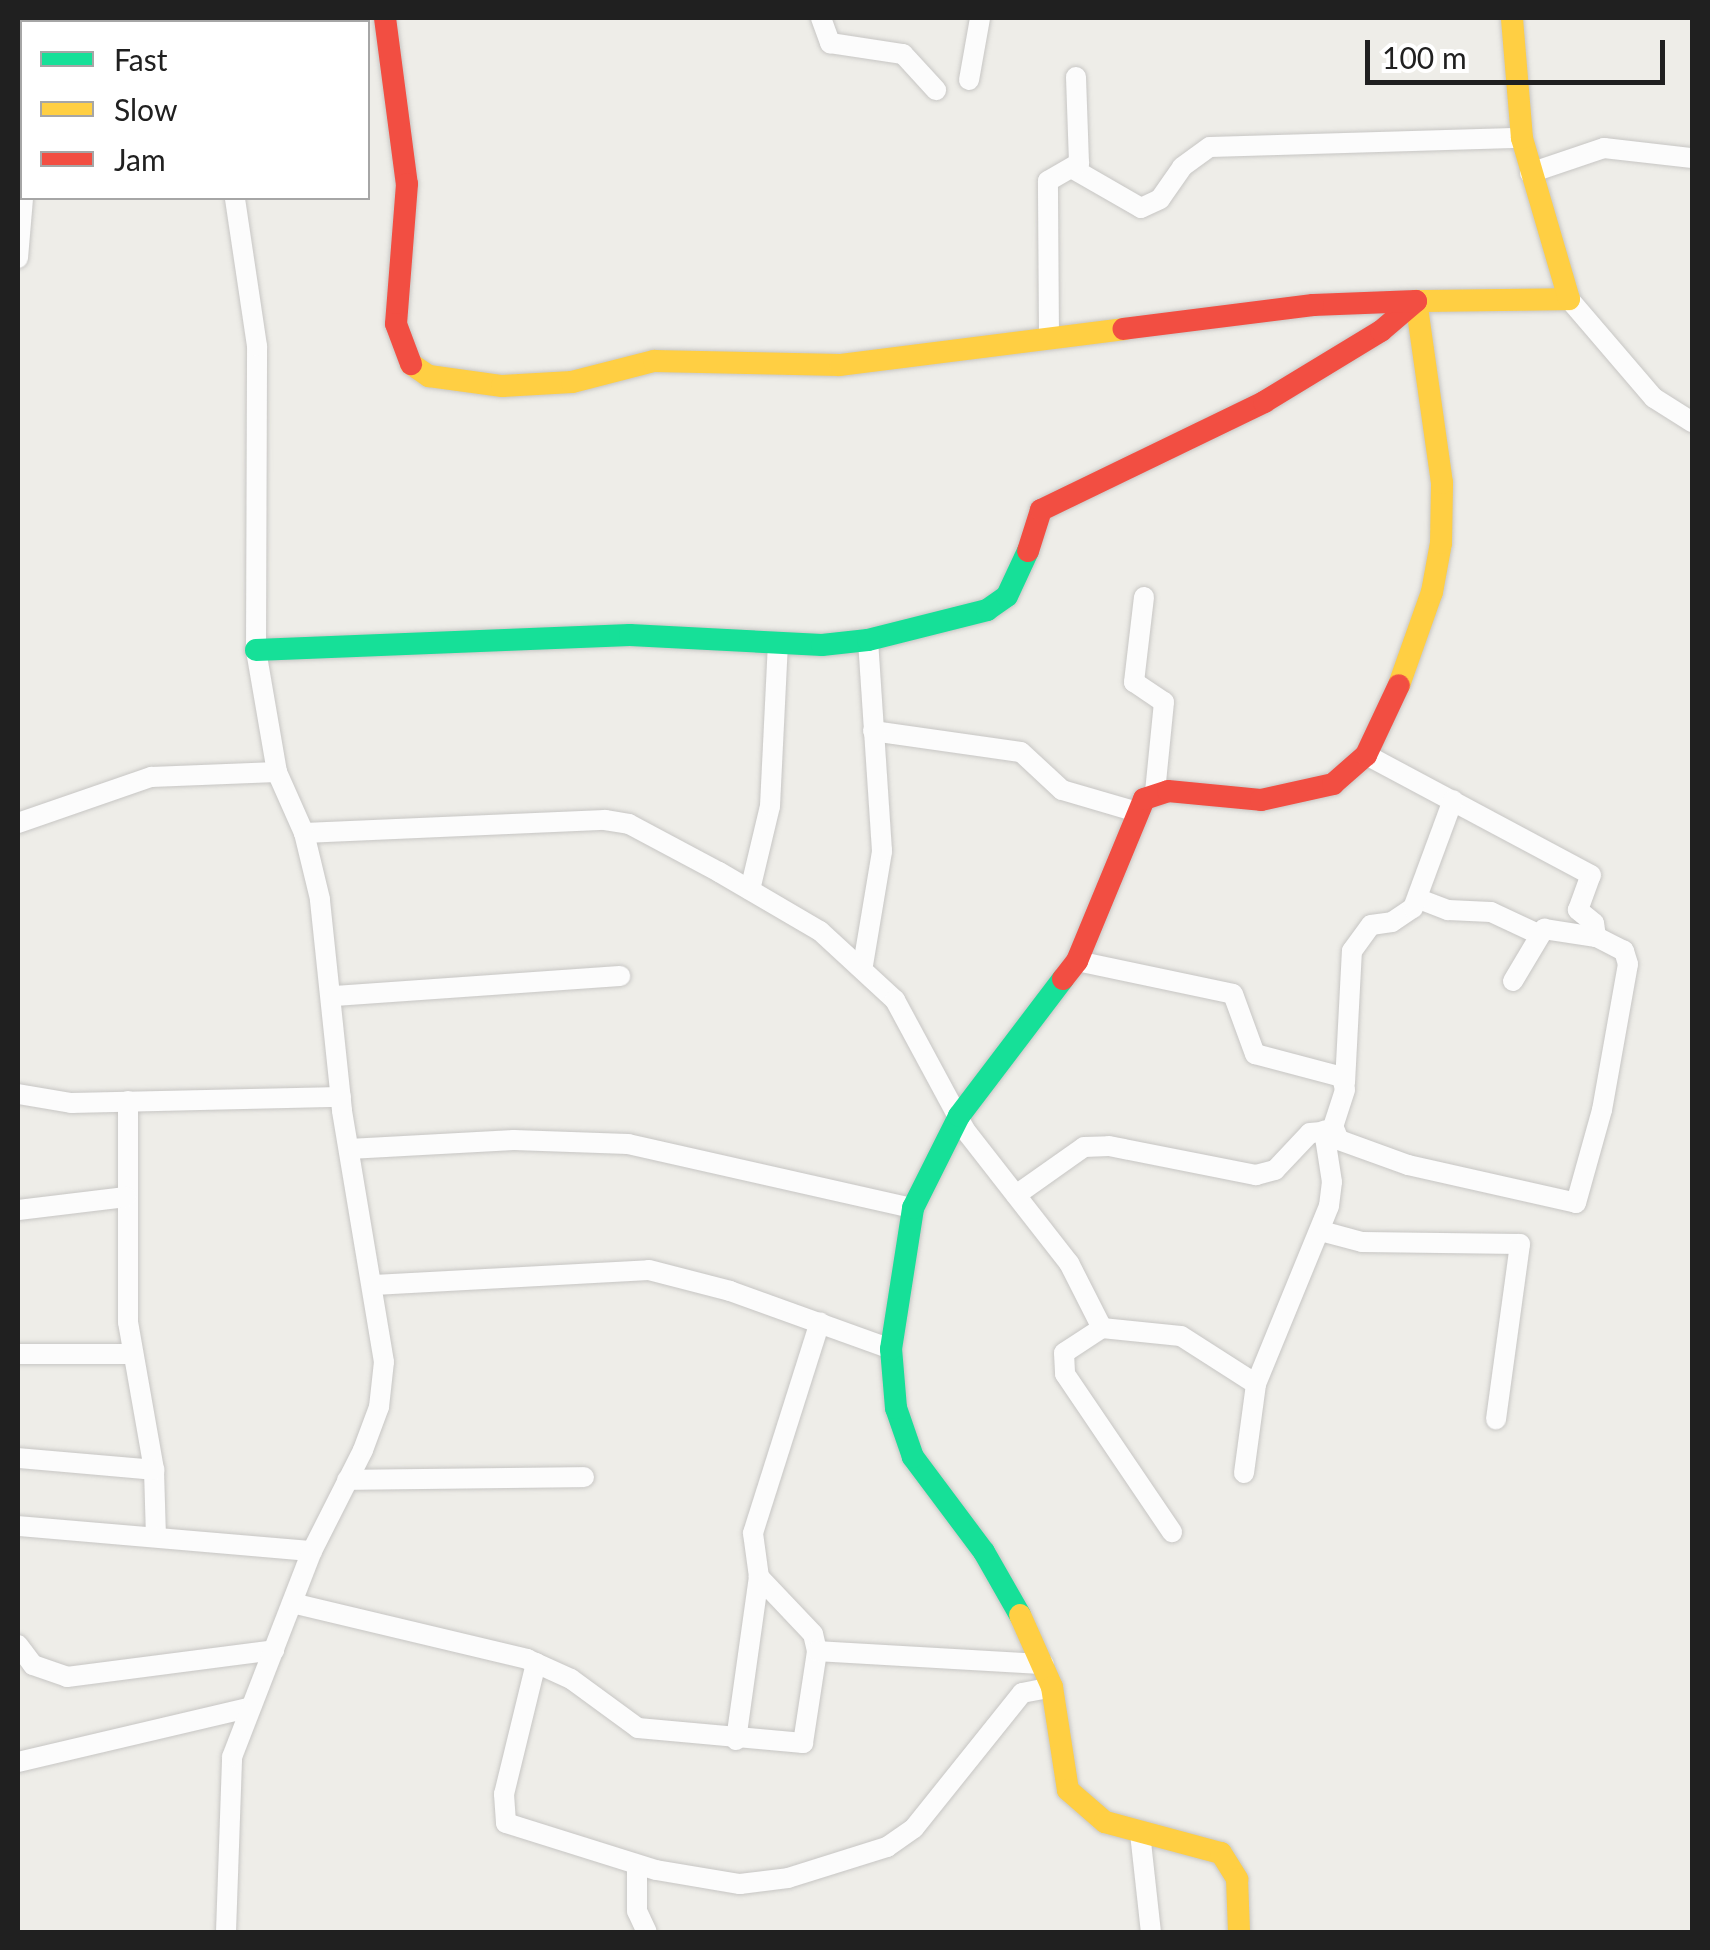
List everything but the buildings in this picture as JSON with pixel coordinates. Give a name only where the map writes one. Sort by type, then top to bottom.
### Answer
[{"type":"street","points":[[385,18],[407,184],[396,324],[411,364],[429,376],[502,386],[558,383],[654,361],[840,364],[1371,300],[1569,299]]},
{"type":"street","points":[[821,18],[830,43],[904,54],[936,90]]},
{"type":"street","points":[[969,80],[980,18]]},
{"type":"street","points":[[1512,18],[1522,138],[1569,299],[1654,398],[1692,422]]},
{"type":"street","points":[[1075,170],[1076,77]]},
{"type":"street","points":[[1075,170],[1141,208],[1160,198],[1182,166],[1210,147],[1522,138]]},
{"type":"street","points":[[1530,173],[1604,148],[1692,158]]},
{"type":"street","points":[[1049,336],[1048,181],[1075,170]]},
{"type":"street","points":[[18,258],[23,200]]},
{"type":"street","points":[[226,1932],[226,1807],[232,1757],[312,1551],[379,1407],[384,1362],[341,1097],[334,996],[304,834],[278,772],[256,650],[257,346],[235,200]]},
{"type":"street","points":[[256,650],[630,634],[778,642],[868,640],[987,610],[1007,596],[1020,574],[1041,510],[1264,402],[1382,331],[1416,301]]},
{"type":"street","points":[[1155,792],[1302,796],[1333,784],[1366,755],[1406,676],[1441,543],[1442,483],[1416,301]]},
{"type":"street","points":[[1144,597],[1134,682],[1164,702],[1155,792],[1136,812],[1077,961],[959,1116],[913,1208],[891,1348],[896,1408],[913,1457],[984,1552],[1044,1664],[1052,1687],[1068,1790],[1105,1822],[1140,1834],[1210,1846],[1230,1863],[1237,1879],[1240,1932]]},
{"type":"street","points":[[862,965],[882,851],[868,640]]},
{"type":"street","points":[[750,890],[770,806],[778,642]]},
{"type":"street","points":[[873,731],[1020,752],[1062,790],[1136,812]]},
{"type":"street","points":[[1366,755],[1587,868],[1591,881],[1577,905],[1594,923],[1596,937]]},
{"type":"street","points":[[18,823],[151,777],[278,772]]},
{"type":"street","points":[[1244,1473],[1256,1384],[1322,1231],[1332,1182],[1328,1132],[1345,1083],[1352,951],[1372,925],[1403,917],[1419,899],[1453,800]]},
{"type":"street","points":[[304,834],[605,820],[629,824],[750,890],[862,965],[895,1000],[959,1116],[1069,1263],[1102,1328]]},
{"type":"street","points":[[1419,899],[1448,910],[1491,912],[1538,934]]},
{"type":"street","points":[[1016,1195],[1084,1147],[1108,1146],[1256,1175],[1290,1158],[1304,1136],[1328,1132],[1339,1140],[1408,1165],[1576,1203],[1602,1110],[1628,964],[1624,952],[1596,937],[1550,928],[1538,934],[1513,981]]},
{"type":"street","points":[[1077,961],[1233,994],[1255,1054],[1336,1074],[1345,1083]]},
{"type":"street","points":[[334,996],[620,976]]},
{"type":"street","points":[[18,1094],[32,1102],[341,1097]]},
{"type":"street","points":[[128,1101],[126,1197],[133,1354],[154,1470],[156,1536]]},
{"type":"street","points":[[349,1149],[514,1140],[628,1144],[913,1208]]},
{"type":"street","points":[[18,1210],[126,1197]]},
{"type":"street","points":[[1322,1231],[1362,1242],[1520,1244],[1496,1420]]},
{"type":"street","points":[[374,1285],[649,1270],[891,1348]]},
{"type":"street","points":[[736,1740],[759,1577],[753,1556],[759,1500],[820,1322]]},
{"type":"street","points":[[1172,1532],[1065,1374],[1064,1353],[1102,1328],[1180,1336],[1256,1384]]},
{"type":"street","points":[[18,1354],[133,1354]]},
{"type":"street","points":[[18,1458],[154,1470]]},
{"type":"street","points":[[347,1480],[584,1477]]},
{"type":"street","points":[[18,1526],[312,1551]]},
{"type":"street","points":[[292,1603],[536,1663],[571,1679],[638,1728],[736,1740],[803,1743],[817,1651],[807,1621],[759,1577]]},
{"type":"street","points":[[18,1645],[33,1665],[67,1677],[274,1650]]},
{"type":"street","points":[[817,1651],[1044,1664]]},
{"type":"street","points":[[536,1663],[504,1794],[506,1823],[637,1865],[740,1884],[788,1878],[887,1848],[914,1828],[1022,1692],[1037,1684],[1052,1687]]},
{"type":"street","points":[[18,1762],[248,1708]]},
{"type":"street","points":[[1140,1834],[1150,1932]]},
{"type":"street","points":[[637,1865],[637,1911],[647,1932]]},
{"type":"traffic: fast","points":[[256,650],[630,635],[822,645],[868,640],[987,610],[1007,596],[1028,551]]},
{"type":"traffic: fast","points":[[1020,1615],[984,1552],[913,1457],[896,1408],[891,1349],[913,1208],[959,1116],[1063,979]]},
{"type":"traffic: slow","points":[[1399,685],[1432,592],[1441,543],[1442,483],[1416,301],[1569,299],[1522,138],[1512,18]]},
{"type":"traffic: slow","points":[[411,364],[429,376],[502,386],[572,382],[654,361],[840,365],[1124,329]]},
{"type":"traffic: slow","points":[[1020,1615],[1052,1687],[1068,1790],[1105,1822],[1221,1853],[1237,1879],[1239,1932]]},
{"type":"traffic: jam","points":[[385,18],[407,184],[396,324],[411,364]]},
{"type":"traffic: jam","points":[[1028,551],[1041,510],[1264,402],[1381,331],[1416,301],[1313,305],[1124,329]]},
{"type":"traffic: jam","points":[[1063,979],[1077,961],[1144,799],[1168,791],[1261,800],[1333,784],[1366,755],[1399,685]]}]
